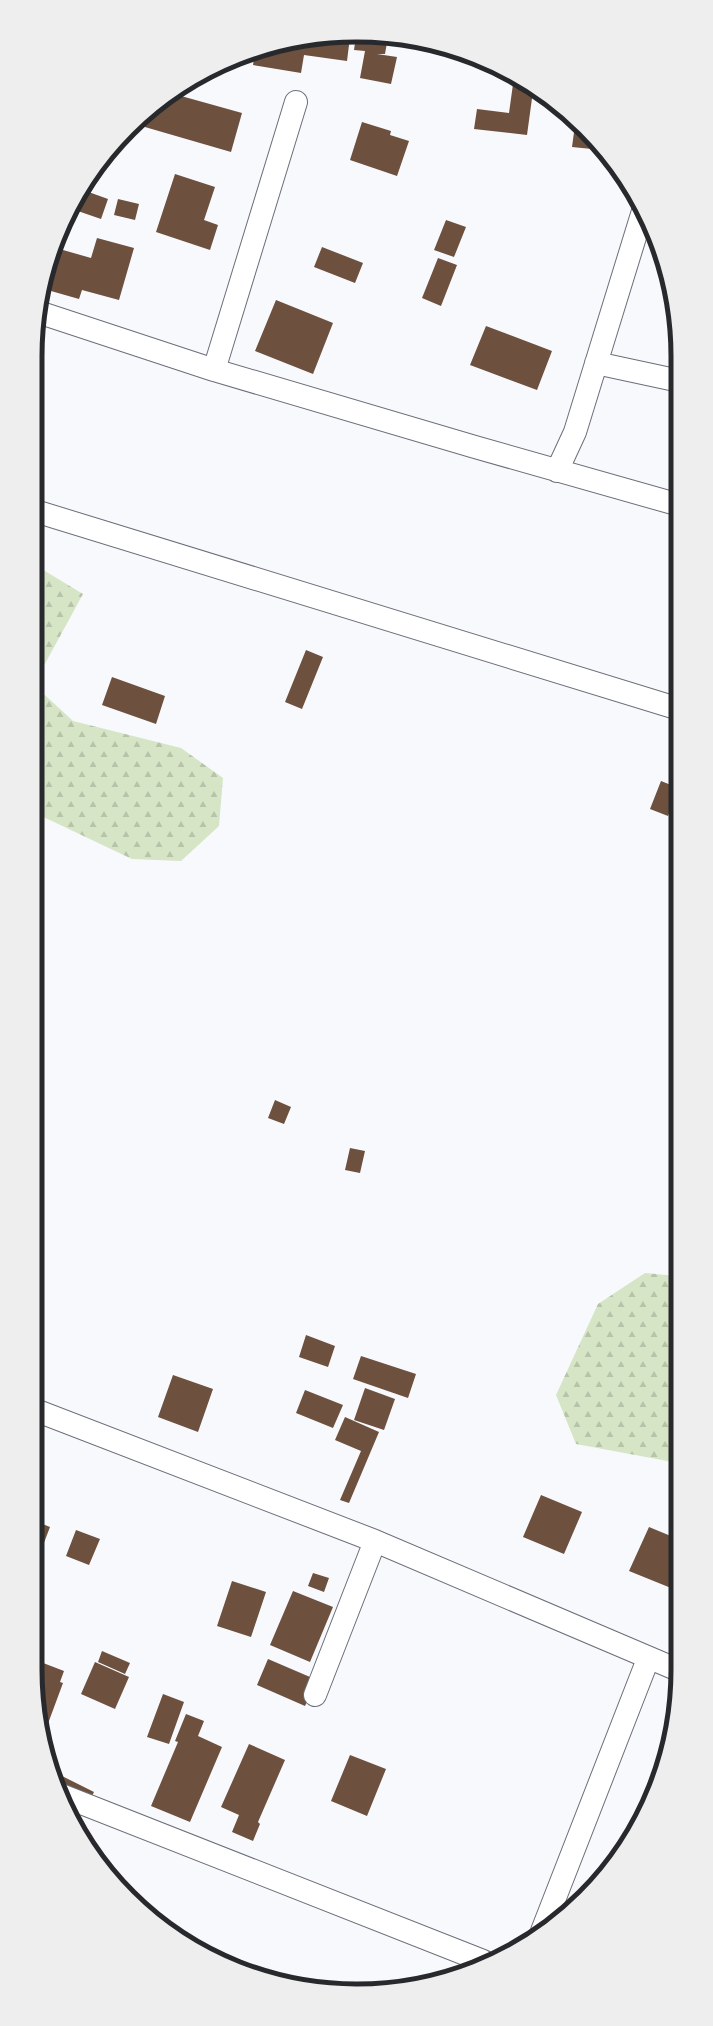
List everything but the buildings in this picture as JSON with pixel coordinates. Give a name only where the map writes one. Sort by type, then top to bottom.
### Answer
[{"type":"street","points":[[214,370],[296,102]]},
{"type":"street","points":[[557,471],[575,432],[640,220]]},
{"type":"street","points":[[45,314],[214,370],[557,471],[671,503]]},
{"type":"street","points":[[596,364],[671,379]]},
{"type":"street","points":[[42,514],[671,706]]},
{"type":"street","points":[[42,1413],[375,1541],[648,1659],[671,1667]]},
{"type":"street","points":[[315,1695],[375,1541]]},
{"type":"street","points":[[546,1920],[648,1659]]},
{"type":"street","points":[[70,1798],[480,1959]]},
{"type":"green space","points":[[42,569],[83,594],[42,669]]},
{"type":"green space","points":[[42,692],[73,721],[181,748],[223,778],[219,826],[181,861],[132,859],[42,816]]},
{"type":"green space","points":[[645,1273],[671,1275],[671,1462],[576,1444],[556,1395],[598,1304]]}]
